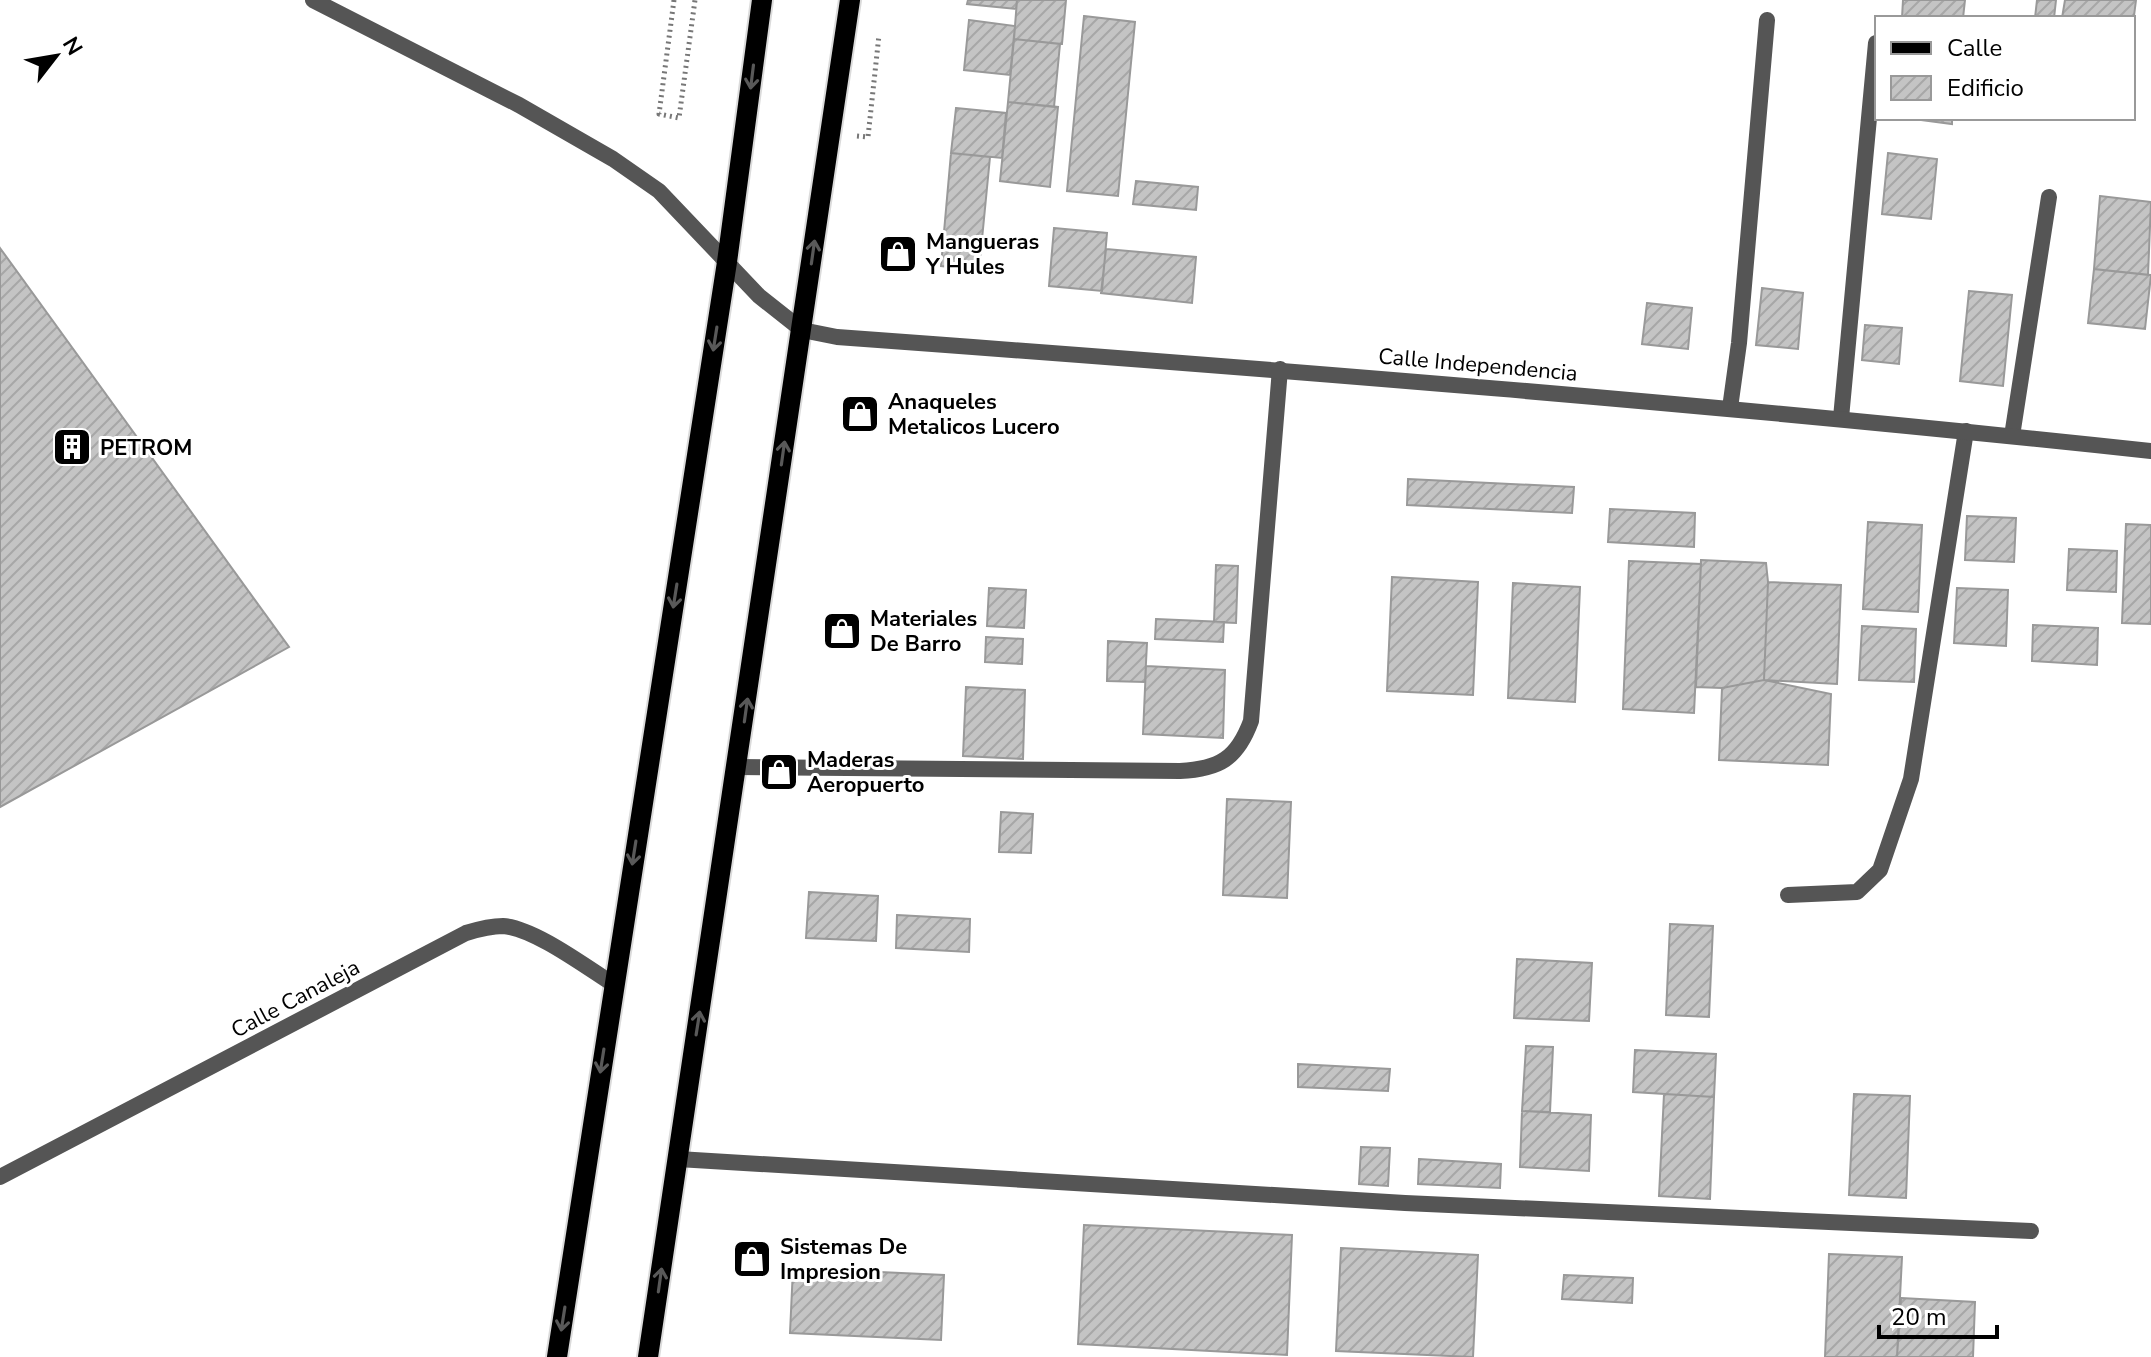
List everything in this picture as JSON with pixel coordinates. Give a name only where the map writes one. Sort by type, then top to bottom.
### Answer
[{"type":"main road","points":[[557,1357],[727,262],[762,0]]},
{"type":"main road","points":[[648,1357],[850,0]]},
{"type":"street","points":[[313,0],[519,105],[613,159],[659,191],[759,296],[802,330]]},
{"type":"street","points":[[1730,408],[1739,343],[1767,20]]},
{"type":"street","points":[[1841,418],[1875,54]]},
{"type":"street","points":[[2012,436],[2049,197]]},
{"type":"street","name":"Calle Independencia","points":[[802,330],[837,337],[1280,369],[1730,408],[2151,451]]},
{"type":"street","points":[[737,767],[1180,771],[1205,770],[1229,758],[1242,745],[1251,721],[1280,369]]},
{"type":"street","points":[[1788,895],[1857,892],[1880,870],[1911,779],[1966,431]]},
{"type":"street","name":"Calle Canaleja","points":[[0,1177],[466,933],[486,927],[506,926],[527,931],[613,984]]},
{"type":"street","points":[[678,1159],[1405,1203],[2031,1231]]},
{"type":"path","points":[[674,0],[659,114],[679,118],[695,0]]},
{"type":"building","points":[[968,0],[1017,0],[1016,9],[967,4]]},
{"type":"building","points":[[1017,0],[1066,0],[1062,44],[1014,39]]},
{"type":"building","points":[[1903,0],[1965,0],[1963,16],[1902,16]]},
{"type":"building","points":[[2037,0],[2056,0],[2054,16],[2035,16]]},
{"type":"building","points":[[2065,0],[2136,0],[2134,16],[2062,16]]},
{"type":"building","points":[[1084,16],[1135,22],[1118,196],[1067,191]]},
{"type":"building","points":[[969,20],[1015,26],[1010,75],[964,70]]},
{"type":"building","points":[[1014,39],[1060,44],[1054,107],[1008,102]]},
{"type":"building","points":[[1008,102],[1058,107],[1050,187],[1000,181]]},
{"type":"building","points":[[956,108],[1006,113],[1002,158],[951,153]]},
{"type":"building","points":[[1921,120],[1952,120],[1952,124]]},
{"type":"building","points":[[951,153],[990,157],[979,270],[941,266]]},
{"type":"building","points":[[1888,153],[1937,159],[1931,219],[1882,214]]},
{"type":"building","points":[[1136,181],[1198,187],[1196,210],[1133,204]]},
{"type":"building","points":[[2100,196],[2151,202],[2148,275],[2094,269]]},
{"type":"building","points":[[1054,228],[1107,233],[1102,291],[1049,286]]},
{"type":"building","name":"PETROM","points":[[0,248],[289,647],[0,807]]},
{"type":"building","points":[[1106,249],[1196,257],[1192,303],[1101,293]]},
{"type":"building","points":[[2094,269],[2151,275],[2145,329],[2088,323]]},
{"type":"building","points":[[1762,288],[1803,293],[1798,349],[1756,345]]},
{"type":"building","points":[[1969,291],[2012,295],[2003,386],[1960,381]]},
{"type":"building","points":[[1647,303],[1692,308],[1688,349],[1642,344]]},
{"type":"building","points":[[1865,325],[1902,328],[1899,364],[1862,360]]},
{"type":"building","points":[[1408,479],[1574,487],[1572,513],[1407,505]]},
{"type":"building","points":[[1610,509],[1695,513],[1694,547],[1608,542]]},
{"type":"building","points":[[1967,516],[2016,518],[2014,562],[1965,560]]},
{"type":"building","points":[[1868,522],[1922,525],[1918,612],[1863,609]]},
{"type":"building","points":[[2126,524],[2151,525],[2151,624],[2122,623]]},
{"type":"building","points":[[2069,549],[2117,551],[2116,592],[2067,590]]},
{"type":"building","points":[[1701,560],[1766,563],[1764,680],[1722,688],[1696,687]]},
{"type":"building","points":[[1629,561],[1701,564],[1694,713],[1623,709]]},
{"type":"building","points":[[1216,565],[1238,566],[1236,623],[1214,622]]},
{"type":"building","points":[[1392,577],[1478,582],[1473,695],[1387,691]]},
{"type":"building","points":[[1768,582],[1841,585],[1837,684],[1764,680]]},
{"type":"building","points":[[1513,583],[1580,587],[1575,702],[1508,698]]},
{"type":"building","points":[[989,588],[1026,590],[1024,628],[987,626]]},
{"type":"building","points":[[1957,588],[2008,590],[2006,646],[1954,643]]},
{"type":"building","points":[[1156,619],[1224,622],[1223,642],[1155,639]]},
{"type":"building","points":[[2033,625],[2098,628],[2097,665],[2032,661]]},
{"type":"building","points":[[1862,626],[1916,629],[1914,682],[1859,680]]},
{"type":"building","points":[[986,637],[1023,639],[1022,664],[985,662]]},
{"type":"building","points":[[1108,641],[1147,643],[1145,682],[1107,681]]},
{"type":"building","points":[[1146,666],[1225,670],[1223,738],[1143,734]]},
{"type":"building","points":[[1764,680],[1831,694],[1828,765],[1719,760],[1722,688]]},
{"type":"building","points":[[966,687],[1025,690],[1023,759],[963,756]]},
{"type":"building","points":[[1227,799],[1291,802],[1287,898],[1223,895]]},
{"type":"building","points":[[1001,812],[1033,814],[1031,853],[999,852]]},
{"type":"building","points":[[809,892],[878,896],[876,941],[806,938]]},
{"type":"building","points":[[897,915],[970,919],[969,952],[896,948]]},
{"type":"building","points":[[1670,924],[1713,926],[1709,1017],[1666,1015]]},
{"type":"building","points":[[1517,959],[1592,963],[1589,1021],[1514,1018]]},
{"type":"building","points":[[1526,1046],[1553,1047],[1550,1112],[1522,1111]]},
{"type":"building","points":[[1635,1050],[1716,1054],[1714,1097],[1633,1092]]},
{"type":"building","points":[[1298,1064],[1390,1069],[1388,1091],[1298,1087]]},
{"type":"building","points":[[1664,1094],[1714,1097],[1710,1199],[1659,1196]]},
{"type":"building","points":[[1854,1094],[1910,1096],[1906,1198],[1849,1195]]},
{"type":"building","points":[[1522,1111],[1591,1115],[1589,1171],[1520,1167]]},
{"type":"building","points":[[1361,1147],[1390,1148],[1388,1186],[1359,1184]]},
{"type":"building","points":[[1419,1159],[1501,1164],[1500,1188],[1418,1184]]},
{"type":"building","points":[[1084,1225],[1292,1235],[1287,1355],[1078,1344]]},
{"type":"building","points":[[1341,1248],[1478,1255],[1473,1357],[1336,1351]]},
{"type":"building","points":[[1829,1254],[1902,1257],[1897,1357],[1825,1357]]},
{"type":"building","points":[[793,1268],[944,1275],[941,1340],[790,1333]]},
{"type":"building","points":[[1564,1275],[1633,1278],[1632,1303],[1562,1299]]},
{"type":"building","points":[[1901,1298],[1975,1302],[1973,1357],[1897,1357]]},
{"type":"place","name":"Mangueras Y Hules","points":[[898,254]]},
{"type":"place","name":"Anaqueles Metalicos Lucero","points":[[860,414]]},
{"type":"place","name":"PETROM","points":[[72,447]]},
{"type":"place","name":"Materiales De Barro","points":[[842,631]]},
{"type":"place","name":"Maderas Aeropuerto","points":[[779,772]]},
{"type":"place","name":"Sistemas De Impresion","points":[[752,1259]]}]
